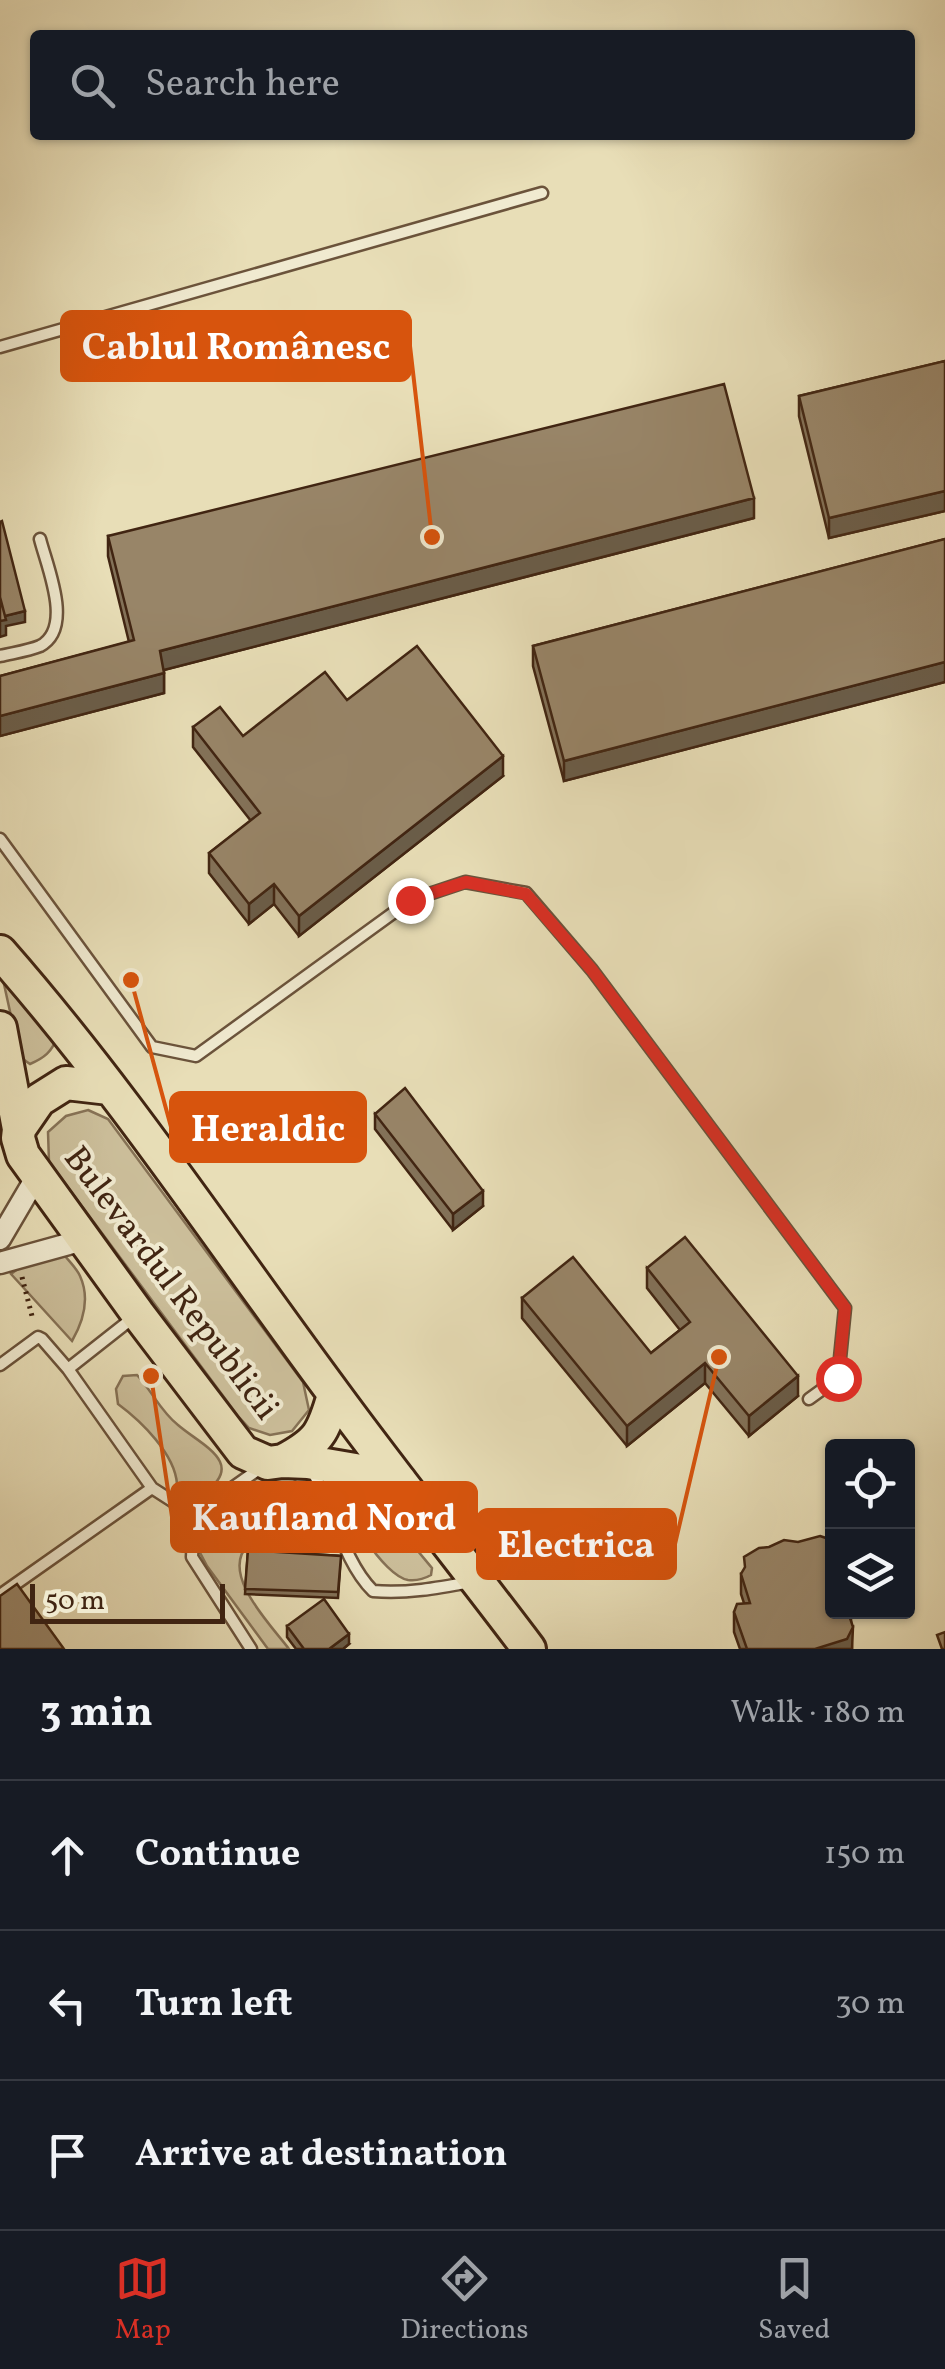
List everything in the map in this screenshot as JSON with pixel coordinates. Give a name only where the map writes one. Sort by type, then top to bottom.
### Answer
[{"type":"main road","name":"Bulevardul Republicii","points":[[0,952],[44,1002],[334,1395],[529,1649]]},
{"type":"main road","name":"Bulevardul Republicii","points":[[0,1028],[12,1135],[23,1155],[243,1452],[400,1481]]},
{"type":"main road","name":"Bulevardul Republicii","points":[[12,1135],[39,1100],[66,1083],[109,1088]]},
{"type":"main road","name":"Bulevardul Republicii","points":[[286,1462],[320,1436],[334,1395]]},
{"type":"street","points":[[0,1239],[37,1176]]},
{"type":"street","points":[[9,1260],[83,1240]]},
{"type":"lane","points":[[0,347],[542,193]]},
{"type":"lane","points":[[0,656],[40,645],[52,636],[58,622],[40,539]]},
{"type":"lane","points":[[0,839],[152,1047],[196,1056],[410,900],[466,882],[526,894],[592,970],[845,1308],[838,1378],[809,1399]]},
{"type":"lane","points":[[68,1368],[138,1314]]},
{"type":"lane","points":[[0,1364],[38,1337],[42,1339],[68,1368],[152,1488],[194,1515]]},
{"type":"lane","points":[[194,1515],[286,1462],[322,1489],[357,1575],[372,1591],[427,1590],[478,1580]]},
{"type":"lane","points":[[0,1595],[152,1488]]},
{"type":"lane","points":[[194,1515],[192,1558],[251,1649]]},
{"type":"path","points":[[9,1260],[38,1337]]},
{"type":"shaded area","points":[[0,966],[57,1037],[47,1054],[30,1064],[20,1057]]},
{"type":"shaded area","points":[[88,1110],[108,1119],[303,1382],[309,1410],[292,1431],[270,1435],[249,1428],[238,1416],[49,1162],[48,1132],[66,1116]]},
{"type":"shaded area","points":[[45,1256],[65,1256],[83,1284],[84,1310],[72,1341],[11,1274],[27,1262]]},
{"type":"shaded area","points":[[137,1375],[172,1420],[216,1455],[221,1473],[204,1493],[190,1492],[177,1484],[164,1450],[118,1404],[116,1389],[123,1376]]},
{"type":"shaded area","points":[[288,1469],[299,1487],[298,1504],[248,1545],[241,1557],[240,1570],[251,1599],[289,1649],[268,1649],[207,1566],[196,1539],[204,1513],[264,1472]]},
{"type":"shaded area","points":[[354,1482],[375,1502],[432,1568],[431,1575],[408,1580],[398,1576],[376,1555],[349,1509],[344,1485]]},
{"type":"building","points":[[945,361],[945,491],[829,518],[799,396]]},
{"type":"building","points":[[724,384],[754,498],[160,651],[164,673],[0,716],[0,676],[134,640],[108,536]]},
{"type":"building","points":[[2,521],[25,611],[5,616],[0,597]]},
{"type":"building","points":[[945,539],[945,662],[564,761],[533,646]]},
{"type":"building","points":[[0,597],[6,620],[0,621]]},
{"type":"building","points":[[417,646],[503,756],[299,916],[274,884],[249,904],[209,853],[260,813],[193,727],[220,707],[243,736],[325,672],[347,700]]},
{"type":"building","points":[[405,1088],[483,1191],[453,1214],[375,1114]]},
{"type":"building","points":[[685,1237],[798,1376],[749,1416],[705,1363],[627,1426],[522,1298],[573,1257],[651,1353],[690,1322],[647,1268]]},
{"type":"building","points":[[825,1538],[825,1619],[850,1619],[853,1627],[847,1639],[815,1649],[747,1649],[734,1612],[737,1604],[750,1603],[741,1574],[744,1557],[784,1540]]},
{"type":"building","points":[[248,1550],[341,1556],[338,1592],[245,1589]]},
{"type":"building","points":[[17,1584],[64,1649],[0,1649],[0,1596]]},
{"type":"building","points":[[324,1599],[349,1634],[329,1649],[304,1649],[287,1626]]},
{"type":"building","points":[[945,1632],[945,1649],[942,1649],[937,1635]]},
{"type":"place","name":"Cablul Românesc","points":[[432,537]]},
{"type":"place","name":"Heraldic","points":[[131,980]]},
{"type":"place","name":"Electrica","points":[[719,1357]]},
{"type":"place","name":"Kaufland Nord","points":[[151,1376]]},
{"type":"route","points":[[410,900],[466,882],[526,894],[592,970],[845,1308],[838,1378]]}]
